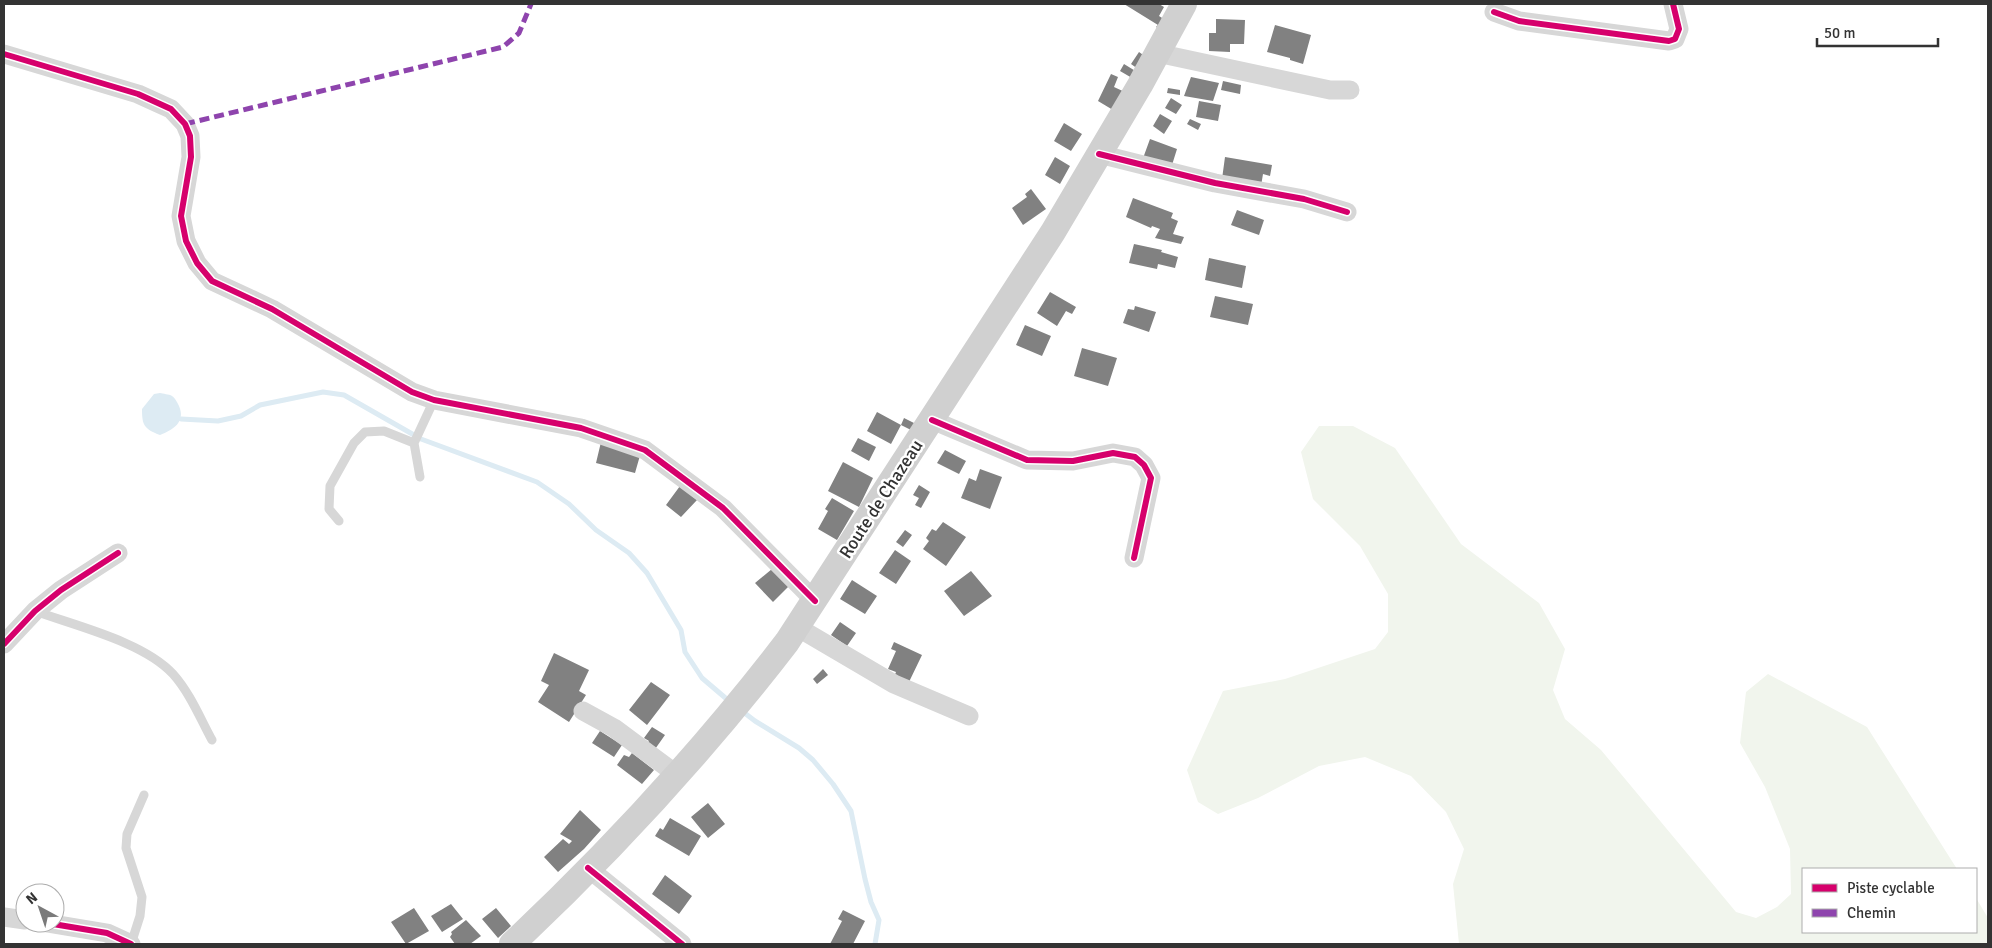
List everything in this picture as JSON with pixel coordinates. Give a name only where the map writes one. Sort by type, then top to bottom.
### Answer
[{"type":"main road","name":"Route de Chazeau","points":[[512,944],[588,868],[676,774],[755,684],[797,627],[1053,232],[1158,53],[1184,4]]},
{"type":"street","points":[[1494,12],[1519,20],[1668,41],[1675,38],[1679,29],[1674,4]]},
{"type":"street","points":[[1158,53],[1330,90],[1350,90]]},
{"type":"street","points":[[4,54],[138,94],[171,109],[185,124],[190,136],[191,157],[181,216],[186,241],[196,262],[212,281],[272,309],[412,392],[434,400],[581,428],[645,450],[723,508],[815,601]]},
{"type":"street","points":[[1099,154],[1215,182],[1304,198],[1347,212]]},
{"type":"street","points":[[932,420],[1027,460],[1073,461],[1113,452],[1135,457],[1144,465],[1151,478],[1134,558]]},
{"type":"street","points":[[4,644],[35,611],[61,590],[118,553]]},
{"type":"street","points":[[797,627],[894,684],[969,716]]},
{"type":"street","points":[[583,710],[614,728],[676,774]]},
{"type":"street","points":[[588,868],[682,944]]},
{"type":"street","points":[[65,928],[131,944]]},
{"type":"lane","points":[[420,477],[414,442],[434,400]]},
{"type":"lane","points":[[339,521],[329,509],[330,486],[354,443],[365,432],[384,431],[414,442]]},
{"type":"lane","points":[[35,611],[155,657],[179,682],[212,740]]},
{"type":"lane","points":[[131,944],[140,916],[142,896],[126,848],[126,834],[144,795]]},
{"type":"shaded area","points":[[160,393],[174,398],[179,406],[181,417],[174,428],[160,435],[150,431],[145,426],[142,409],[154,394]]},
{"type":"shaded area","points":[[1319,426],[1353,426],[1395,448],[1461,544],[1539,603],[1565,649],[1553,690],[1565,719],[1601,750],[1736,912],[1756,918],[1777,907],[1791,894],[1790,849],[1765,787],[1740,743],[1746,692],[1768,674],[1867,727],[1956,868],[1802,868],[1802,933],[1977,933],[1977,900],[1988,918],[1988,944],[1459,944],[1453,884],[1464,849],[1446,812],[1411,776],[1365,757],[1319,766],[1258,798],[1218,814],[1198,802],[1187,770],[1223,691],[1285,679],[1375,649],[1388,632],[1388,594],[1360,546],[1313,499],[1301,452]]},
{"type":"building","points":[[1124,4],[1159,4],[1164,7],[1159,16],[1170,23],[1164,32],[1156,27],[1158,25]]},
{"type":"building","points":[[1216,19],[1245,20],[1244,44],[1230,44],[1230,52],[1209,51],[1209,33],[1216,33]]},
{"type":"building","points":[[1275,25],[1311,35],[1303,64],[1290,60],[1290,58],[1267,52]]},
{"type":"building","points":[[1139,52],[1146,57],[1138,69],[1131,64]]},
{"type":"building","points":[[1124,64],[1137,72],[1132,78],[1120,71]]},
{"type":"building","points":[[1111,74],[1118,77],[1114,87],[1127,93],[1118,113],[1098,101]]},
{"type":"building","points":[[1191,77],[1219,83],[1213,101],[1184,96]]},
{"type":"building","points":[[1223,81],[1241,85],[1240,94],[1221,90]]},
{"type":"building","points":[[1168,88],[1180,90],[1180,95],[1167,93]]},
{"type":"building","points":[[1171,98],[1182,105],[1176,114],[1165,108]]},
{"type":"building","points":[[1199,101],[1221,105],[1218,121],[1196,117]]},
{"type":"building","points":[[1160,114],[1172,121],[1164,134],[1153,126]]},
{"type":"building","points":[[1190,119],[1201,124],[1198,130],[1187,124]]},
{"type":"building","points":[[1064,123],[1082,134],[1071,151],[1054,141]]},
{"type":"building","points":[[1150,139],[1177,149],[1172,165],[1142,161]]},
{"type":"building","points":[[1055,157],[1070,166],[1060,184],[1045,175]]},
{"type":"building","points":[[1225,157],[1272,165],[1270,176],[1263,174],[1261,186],[1222,179]]},
{"type":"building","points":[[1031,189],[1046,209],[1023,225],[1012,208],[1027,197],[1025,194]]},
{"type":"building","points":[[1133,198],[1173,213],[1171,218],[1178,221],[1173,234],[1184,237],[1181,244],[1155,238],[1160,229],[1152,226],[1151,228],[1126,217]]},
{"type":"building","points":[[1237,210],[1264,220],[1259,235],[1231,225]]},
{"type":"building","points":[[1134,244],[1162,250],[1161,252],[1178,257],[1175,268],[1158,264],[1157,269],[1129,263]]},
{"type":"building","points":[[1209,258],[1246,266],[1242,288],[1205,280]]},
{"type":"building","points":[[1050,292],[1076,307],[1072,314],[1066,311],[1057,326],[1037,313]]},
{"type":"building","points":[[1215,296],[1253,304],[1248,325],[1210,317]]},
{"type":"building","points":[[1135,306],[1156,312],[1149,332],[1123,323],[1128,309],[1134,310]]},
{"type":"building","points":[[1025,325],[1051,336],[1042,356],[1016,345]]},
{"type":"building","points":[[1082,348],[1117,358],[1108,386],[1074,376]]},
{"type":"building","points":[[877,412],[901,425],[891,444],[867,431]]},
{"type":"building","points":[[904,418],[916,424],[913,431],[901,425]]},
{"type":"building","points":[[858,438],[876,447],[869,461],[851,451]]},
{"type":"building","points":[[601,442],[641,452],[635,473],[596,463]]},
{"type":"building","points":[[945,450],[966,461],[959,474],[937,463]]},
{"type":"building","points":[[843,462],[873,478],[859,507],[828,491]]},
{"type":"building","points":[[980,469],[1002,477],[990,509],[961,498],[969,478],[976,481]]},
{"type":"building","points":[[919,485],[930,492],[921,508],[915,505],[919,498],[913,495]]},
{"type":"building","points":[[680,486],[697,500],[681,517],[666,505]]},
{"type":"building","points":[[832,498],[854,511],[837,540],[818,529],[828,511],[825,509]]},
{"type":"building","points":[[943,522],[966,537],[946,566],[923,549],[929,541],[926,538],[932,529],[936,531]]},
{"type":"building","points":[[905,530],[912,535],[903,547],[896,542]]},
{"type":"building","points":[[895,550],[911,561],[896,584],[879,573]]},
{"type":"building","points":[[772,569],[789,586],[773,602],[755,583]]},
{"type":"building","points":[[971,571],[992,596],[964,616],[944,591]]},
{"type":"building","points":[[852,580],[877,596],[865,614],[840,599]]},
{"type":"building","points":[[840,622],[856,633],[847,646],[831,635]]},
{"type":"building","points":[[894,642],[922,655],[908,684],[894,677],[896,672],[888,669],[896,651],[891,649]]},
{"type":"building","points":[[554,653],[589,670],[579,691],[586,695],[569,722],[538,702],[549,685],[541,681]]},
{"type":"building","points":[[823,669],[828,675],[817,684],[813,679]]},
{"type":"building","points":[[651,682],[670,695],[647,725],[629,710]]},
{"type":"building","points":[[652,727],[665,735],[653,752],[645,746],[649,741],[644,738]]},
{"type":"building","points":[[600,731],[622,745],[614,757],[592,743]]},
{"type":"building","points":[[632,753],[654,770],[642,784],[617,765],[624,755],[629,757]]},
{"type":"building","points":[[708,803],[725,824],[708,838],[691,817]]},
{"type":"building","points":[[580,810],[601,830],[584,849],[558,872],[544,857],[563,839],[569,844],[572,841],[560,834]]},
{"type":"building","points":[[670,818],[701,836],[689,856],[655,836],[660,828],[663,830]]},
{"type":"building","points":[[665,875],[692,896],[679,914],[652,894]]},
{"type":"building","points":[[451,904],[463,919],[442,932],[431,916]]},
{"type":"building","points":[[414,908],[429,931],[406,944],[391,922]]},
{"type":"building","points":[[496,908],[511,926],[498,938],[482,919]]},
{"type":"building","points":[[843,910],[865,921],[853,944],[830,944],[842,921],[838,919]]},
{"type":"building","points":[[466,920],[481,936],[470,944],[455,944],[450,937],[451,932]]},
{"type":"waterway","points":[[181,419],[218,421],[241,416],[260,405],[323,392],[344,395],[421,439],[537,482],[569,504],[596,530],[629,553],[647,573],[681,630],[685,652],[702,678],[729,701]]},
{"type":"waterway","points":[[742,711],[799,748],[813,760],[833,784],[851,811],[865,879],[871,902],[879,920],[875,944]]},
{"type":"marked path","points":[[185,124],[503,47],[519,33],[531,4]]},
{"type":"cycle path","points":[[1494,12],[1519,21],[1669,41],[1675,39],[1679,29],[1673,4]]},
{"type":"cycle path","points":[[4,54],[138,94],[171,109],[185,124],[190,136],[191,157],[181,216],[186,241],[197,263],[212,281],[272,309],[412,392],[434,400],[581,428],[645,450],[723,508],[815,601]]},
{"type":"cycle path","points":[[1099,154],[1215,183],[1304,199],[1347,212]]},
{"type":"cycle path","points":[[932,420],[1027,460],[1073,461],[1113,453],[1135,457],[1144,465],[1151,478],[1134,558]]},
{"type":"cycle path","points":[[4,644],[35,611],[61,590],[118,553]]},
{"type":"cycle path","points":[[588,868],[682,944]]},
{"type":"cycle path","points":[[65,926],[107,933],[131,944]]}]
